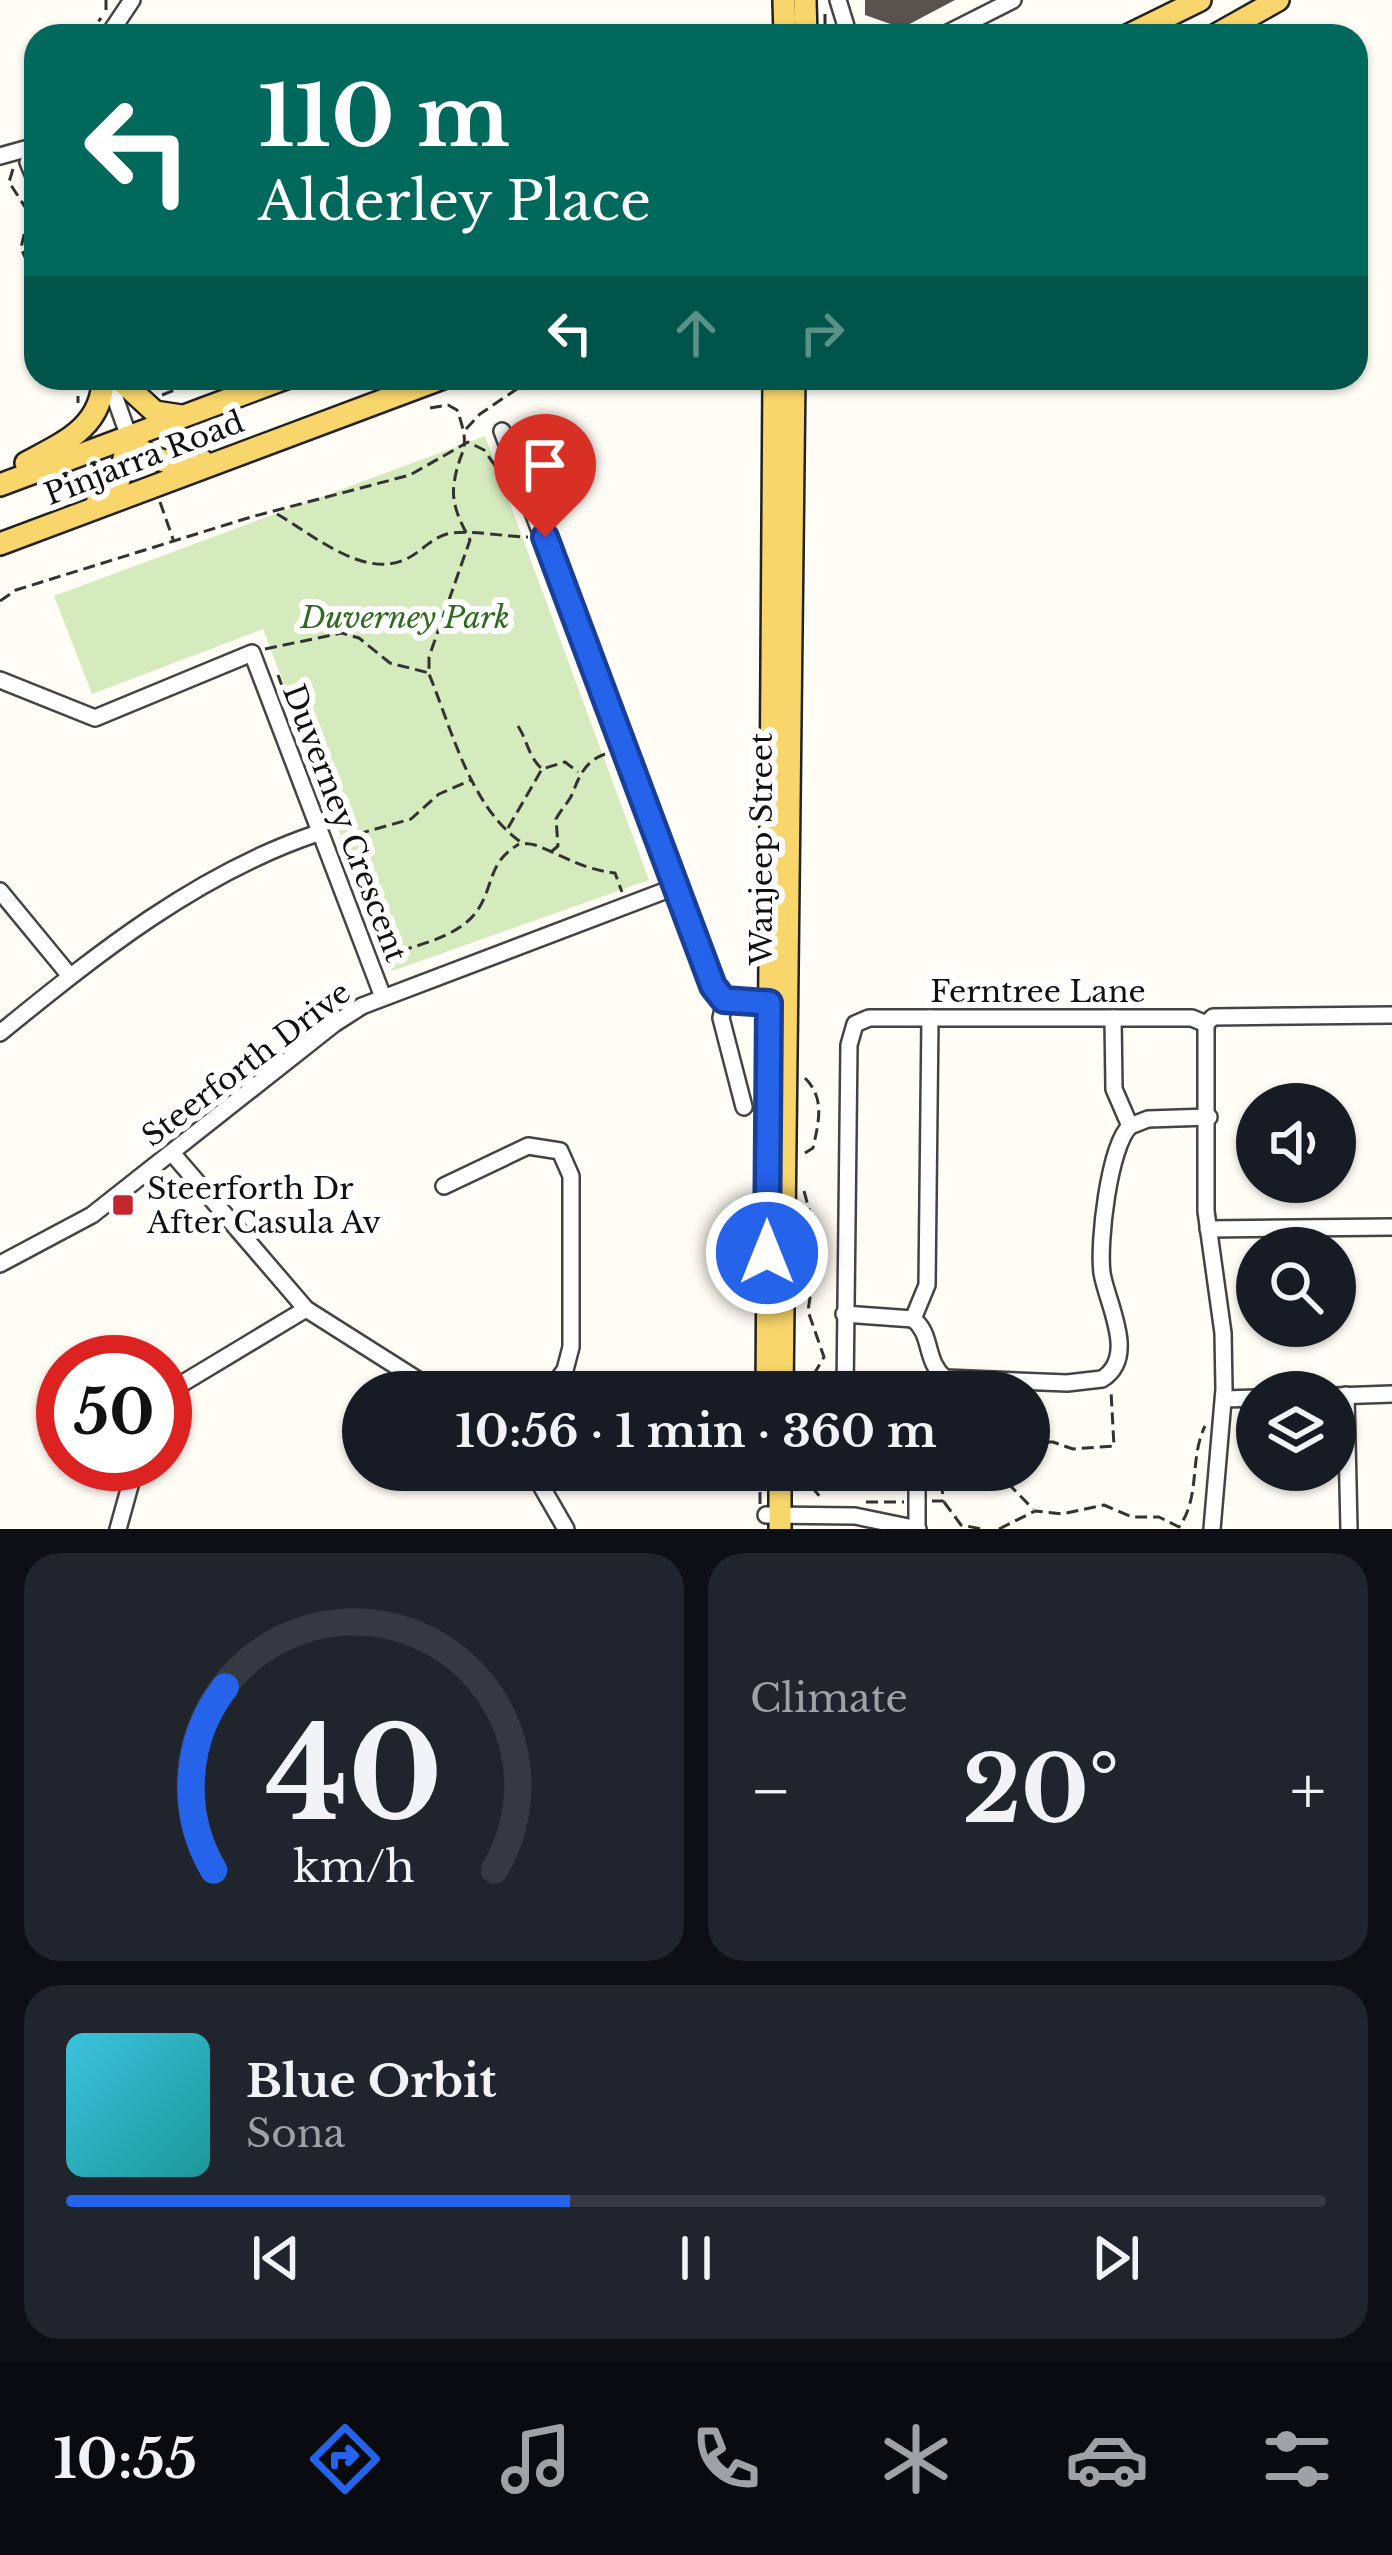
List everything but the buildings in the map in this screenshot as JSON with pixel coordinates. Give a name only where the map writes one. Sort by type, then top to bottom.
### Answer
[{"type":"main road","points":[[1151,24],[1200,0]]},
{"type":"main road","points":[[1235,24],[1278,0]]},
{"type":"main road","points":[[0,482],[81,431],[96,413],[102,390]]},
{"type":"main road","points":[[131,390],[163,416],[187,415]]},
{"type":"main road","name":"Pinjarra Road","points":[[0,482],[254,390]]},
{"type":"main road","name":"Pinjarra Road","points":[[0,544],[411,390]]},
{"type":"main road","name":"Wanjeep Street","points":[[775,390],[783,475],[782,1371]]},
{"type":"main road","name":"Wanjeep Street","points":[[783,475],[793,390]]},
{"type":"main road","points":[[129,436],[142,452],[173,464],[242,454]]},
{"type":"main road","points":[[79,514],[112,491],[126,462],[129,436]]},
{"type":"main road","name":"Wanjeep Street","points":[[767,1371],[779,1003]]},
{"type":"street","points":[[966,24],[1013,0]]},
{"type":"street","points":[[1145,24],[1174,0]]},
{"type":"street","points":[[110,390],[129,436]]},
{"type":"street","points":[[502,431],[713,986],[724,1000],[721,1018],[744,1107]]},
{"type":"street","name":"Duverney Crescent","points":[[0,680],[95,718],[252,653],[383,997]]},
{"type":"street","points":[[0,1033],[70,976],[209,880],[321,838]]},
{"type":"street","name":"Steerforth Drive","points":[[0,1264],[92,1215],[334,1024],[383,997],[675,886]]},
{"type":"street","points":[[0,891],[70,976]]},
{"type":"street","points":[[724,1000],[779,1003]]},
{"type":"street","name":"Ferntree Lane","points":[[844,1314],[849,1046],[855,1024],[868,1018],[1192,1018],[1206,1024],[1213,1017],[1392,1016]]},
{"type":"street","points":[[913,1318],[927,1285],[930,1018]]},
{"type":"street","points":[[1113,1018],[1114,1089],[1130,1126]]},
{"type":"street","points":[[1206,1024],[1208,1229],[1223,1333],[1224,1399],[1212,1529]]},
{"type":"street","points":[[845,1371],[844,1314],[913,1318],[924,1329],[930,1360],[945,1378],[1066,1383],[1095,1382],[1109,1375],[1116,1363],[1118,1331],[1102,1272],[1118,1140],[1130,1126],[1148,1119],[1209,1117]]},
{"type":"street","points":[[445,1186],[528,1146],[560,1151],[572,1176],[572,1347],[564,1371]]},
{"type":"street","points":[[172,1153],[306,1309],[404,1371]]},
{"type":"street","points":[[1208,1229],[1392,1227]]},
{"type":"street","points":[[192,1378],[306,1309]]},
{"type":"street","points":[[1356,1395],[1392,1394]]},
{"type":"street","points":[[1224,1399],[1236,1399]]},
{"type":"street","points":[[118,1529],[129,1491]]},
{"type":"street","points":[[544,1491],[566,1529]]},
{"type":"street","points":[[770,1519],[855,1516],[918,1529],[918,1491]]},
{"type":"street","points":[[1347,1491],[1349,1529]]},
{"type":"path","points":[[4,163],[9,182],[24,205]]},
{"type":"path","points":[[77,404],[78,390]]},
{"type":"path","points":[[154,398],[175,390]]},
{"type":"path","points":[[465,431],[480,414],[515,390]]},
{"type":"path","points":[[430,408],[458,410],[465,431],[468,442],[454,481],[453,501],[470,540],[429,657],[429,674],[473,780],[520,843],[584,869],[615,873],[626,904]]},
{"type":"path","points":[[0,602],[16,590],[251,517],[410,475],[468,442]]},
{"type":"path","points":[[159,500],[174,542]]},
{"type":"path","points":[[275,513],[374,565],[398,563],[443,535],[545,537]]},
{"type":"path","points":[[291,711],[272,663],[260,651],[342,633],[359,638],[390,663],[429,674]]},
{"type":"path","points":[[518,726],[529,757],[542,769]]},
{"type":"path","points":[[550,853],[558,846],[556,819],[572,797],[580,773],[598,755],[623,751]]},
{"type":"path","points":[[508,828],[542,769],[565,763],[580,773]]},
{"type":"path","points":[[321,838],[411,819],[439,794],[473,780]]},
{"type":"path","points":[[379,956],[454,931],[478,911],[500,855],[520,843]]},
{"type":"path","points":[[796,1079],[807,1077],[818,1095],[820,1115],[813,1148],[802,1156]]},
{"type":"path","points":[[803,1188],[810,1213],[808,1311],[824,1357],[816,1371]]},
{"type":"path","points":[[1050,1442],[1073,1449],[1114,1447],[1109,1375]]},
{"type":"path","points":[[999,1529],[1035,1510],[1062,1514],[1104,1505],[1132,1517],[1159,1517],[1179,1527],[1194,1494],[1196,1444],[1205,1426]]},
{"type":"path","points":[[814,1491],[829,1503]]},
{"type":"path","points":[[942,1491],[943,1501],[960,1527],[982,1529]]},
{"type":"path","points":[[1016,1491],[1035,1510]]},
{"type":"path","points":[[852,1503],[943,1501]]},
{"type":"path","points":[[1167,1521],[1168,1529]]},
{"type":"green space","name":"Duverney Park","points":[[485,436],[649,880],[392,971],[263,629],[92,694],[54,596]]},
{"type":"place","name":"Steerforth Dr After Casula Av","points":[[123,1205]]},
{"type":"route","points":[[545,537],[713,986],[724,1000],[769,1003],[767,1253]]}]
